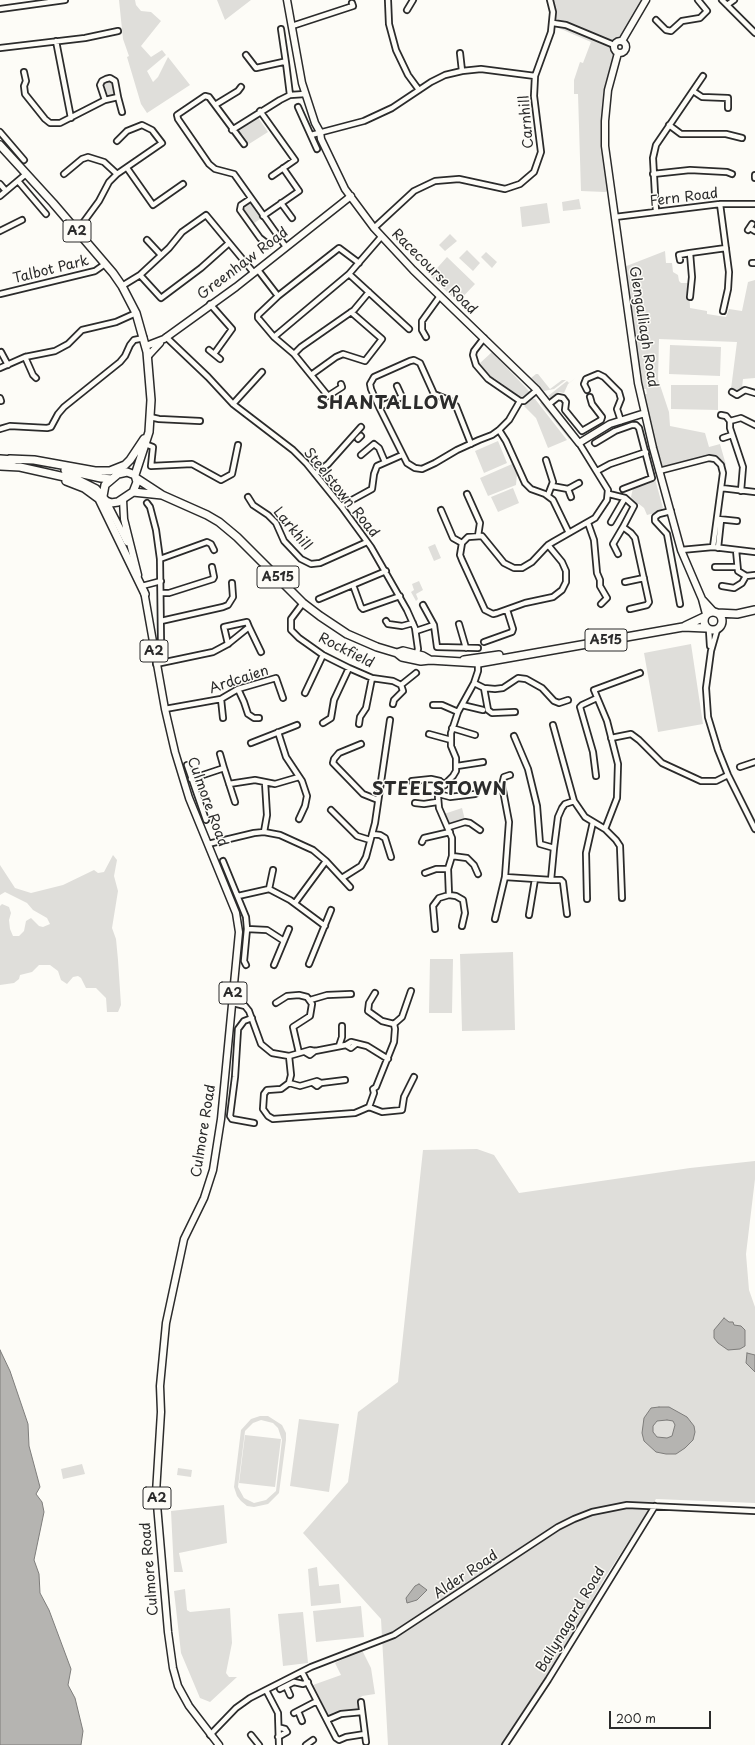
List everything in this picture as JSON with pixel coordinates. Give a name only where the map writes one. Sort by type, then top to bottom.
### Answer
[{"type":"highway","name":"A2","points":[[2,147],[77,230],[105,264],[122,286],[136,313],[148,356],[151,400],[149,445],[133,466],[112,479]]},
{"type":"highway","points":[[0,459],[34,460],[95,471],[110,470],[125,465],[134,456],[150,426]]},
{"type":"highway","name":"A2","points":[[133,492],[136,486],[135,477],[143,452]]},
{"type":"highway","points":[[10,459],[39,464],[91,477],[112,479]]},
{"type":"highway","points":[[0,466],[39,471],[78,480],[90,485],[105,499],[114,503],[123,500],[133,492]]},
{"type":"highway","points":[[39,471],[80,486],[99,499],[145,594]]},
{"type":"highway","points":[[124,472],[135,477]]},
{"type":"highway","name":"A515","points":[[135,477],[162,495],[219,522],[254,553],[303,603],[346,634],[377,647],[397,653],[402,651],[416,657],[430,660],[458,662],[478,660],[530,654],[683,627],[707,629],[719,627],[737,614]]},
{"type":"highway","points":[[105,499],[105,485],[112,479]]},
{"type":"highway","name":"A515","points":[[133,492],[162,495]]},
{"type":"highway","name":"A515","points":[[683,627],[716,612],[737,614],[755,610]]},
{"type":"highway","points":[[716,612],[721,617],[719,627]]},
{"type":"highway","points":[[705,616],[703,623],[707,629]]},
{"type":"main road","name":"Racecourse Road","points":[[287,0],[305,94],[314,123],[320,132],[335,168],[351,196],[381,237],[537,390],[579,443]]},
{"type":"main road","name":"Glengalliagh Road","points":[[646,0],[622,41],[626,43],[626,49],[623,52],[618,53],[608,90],[605,121],[605,146],[637,378],[645,416],[681,550],[702,599],[705,616]]},
{"type":"main road","points":[[618,53],[614,48],[614,44],[617,41],[622,41]]},
{"type":"main road","name":"Greenhaw Road","points":[[146,346],[165,338],[256,272],[351,196]]},
{"type":"main road","points":[[148,356],[165,338]]},
{"type":"main road","points":[[579,443],[610,424],[645,416]]},
{"type":"main road","name":"Culmore Road","points":[[105,499],[131,551]]},
{"type":"main road","name":"Culmore Road","points":[[123,500],[124,519],[131,551],[145,594],[156,664],[175,752],[189,798],[236,913],[239,932],[221,1119],[213,1170],[204,1198],[184,1239],[166,1323],[160,1386],[162,1412],[156,1493],[168,1632],[173,1668],[182,1694],[210,1735],[220,1745]]},
{"type":"main road","name":"Glengalliagh Road","points":[[702,599],[716,612]]},
{"type":"street","points":[[0,9],[65,0]]},
{"type":"street","points":[[388,0],[389,24],[396,50],[408,75],[419,90]]},
{"type":"street","points":[[406,10],[413,0]]},
{"type":"street","name":"Carnhill","points":[[374,228],[414,191],[435,181],[459,179],[505,189],[520,184],[530,177],[538,166],[541,152],[534,104],[535,76],[553,23],[553,12],[550,0]]},
{"type":"street","points":[[656,20],[666,30],[671,31],[682,21],[700,18],[707,11],[698,0]]},
{"type":"street","points":[[722,0],[755,33]]},
{"type":"street","points":[[728,5],[734,0]]},
{"type":"street","points":[[292,26],[353,6],[352,3]]},
{"type":"street","points":[[553,23],[566,25],[614,44]]},
{"type":"street","points":[[281,29],[290,96]]},
{"type":"street","points":[[0,48],[79,39],[118,31]]},
{"type":"street","points":[[56,41],[71,118]]},
{"type":"street","points":[[460,53],[462,70]]},
{"type":"street","points":[[246,55],[256,68],[283,62],[286,63]]},
{"type":"street","name":"Carnhill","points":[[311,135],[364,121],[392,108],[445,75],[462,70],[481,69],[535,76]]},
{"type":"street","points":[[24,72],[26,81],[24,86],[24,94],[45,119],[55,124],[71,118],[105,100],[118,97]]},
{"type":"street","points":[[656,212],[653,158],[656,145],[668,125],[703,76]]},
{"type":"street","points":[[105,100],[100,85],[106,79],[110,78],[115,81],[122,112]]},
{"type":"street","points":[[215,105],[238,91],[241,87]]},
{"type":"street","points":[[693,91],[702,97],[728,98],[728,108]]},
{"type":"street","points":[[232,130],[260,111],[290,96],[305,94]]},
{"type":"street","points":[[244,144],[232,130],[209,97],[205,96],[178,115],[178,119],[210,164],[215,169],[234,174],[250,199],[286,247]]},
{"type":"street","points":[[298,107],[317,149]]},
{"type":"street","points":[[260,111],[295,160],[272,176]]},
{"type":"street","points":[[77,230],[99,201],[109,182],[117,174],[162,143],[152,130],[142,125],[120,135],[117,141]]},
{"type":"street","points":[[668,125],[681,134],[726,134],[742,138]]},
{"type":"street","points":[[0,132],[24,160]]},
{"type":"street","points":[[2,147],[10,144]]},
{"type":"street","points":[[64,174],[88,157],[104,162],[117,174]]},
{"type":"street","points":[[126,168],[153,205],[183,184]]},
{"type":"street","points":[[263,216],[299,191],[283,168]]},
{"type":"street","points":[[653,174],[695,170],[727,172],[732,174]]},
{"type":"street","points":[[0,196],[26,174]]},
{"type":"street","points":[[18,180],[46,214]]},
{"type":"street","points":[[0,184],[6,191]]},
{"type":"street","points":[[250,199],[241,205],[240,210],[260,238],[269,245]]},
{"type":"street","points":[[281,203],[292,218]]},
{"type":"street","points":[[720,204],[728,272],[728,289],[723,311]]},
{"type":"street","name":"Fern Road","points":[[615,217],[720,204],[755,204]]},
{"type":"street","points":[[122,286],[140,275],[190,226],[206,215],[229,243],[278,296]]},
{"type":"street","points":[[0,231],[22,220]]},
{"type":"street","points":[[750,227],[755,231]]},
{"type":"street","points":[[274,337],[349,274],[381,237]]},
{"type":"street","points":[[147,240],[161,256]]},
{"type":"street","points":[[140,275],[161,298],[201,268],[229,243]]},
{"type":"street","points":[[341,384],[342,387],[328,396],[294,354],[274,337],[258,318],[258,314],[278,296],[339,248],[359,263]]},
{"type":"street","points":[[680,260],[679,255],[726,248]]},
{"type":"street","points":[[690,253],[692,277],[690,297]]},
{"type":"street","name":"Talbot Park","points":[[0,294],[95,271],[105,264]]},
{"type":"street","points":[[349,274],[409,329]]},
{"type":"street","points":[[294,354],[307,342],[351,312],[369,292]]},
{"type":"street","points":[[426,337],[422,330],[422,321],[440,296]]},
{"type":"street","points":[[210,304],[232,329],[214,354]]},
{"type":"street","points":[[312,375],[336,357],[343,354],[364,361],[382,340],[351,312]]},
{"type":"street","points":[[0,368],[25,357],[55,351],[68,344],[82,330],[116,322],[136,313]]},
{"type":"street","points":[[0,429],[10,426],[47,428],[51,426],[64,407],[120,362],[134,340],[144,338]]},
{"type":"street","name":"Steelstown Road","points":[[165,338],[208,377],[233,404],[285,443],[341,506],[367,542],[400,596],[416,631],[416,657]]},
{"type":"street","points":[[484,338],[474,351],[476,365],[488,379],[520,401]]},
{"type":"street","points":[[210,350],[220,359]]},
{"type":"street","points":[[1,352],[8,365]]},
{"type":"street","points":[[25,357],[32,375],[36,378]]},
{"type":"street","points":[[471,444],[456,406],[449,400],[434,394],[422,366],[416,361],[410,361],[374,377],[370,384],[371,389],[402,455],[410,466],[422,469],[499,430],[509,420],[520,401],[524,401],[537,390]]},
{"type":"street","points":[[233,404],[262,372]]},
{"type":"street","points":[[587,390],[584,384],[586,379],[593,374],[598,374],[604,377],[619,392],[621,398],[617,409],[621,421]]},
{"type":"street","points":[[379,407],[402,397],[398,386]]},
{"type":"street","points":[[732,392],[737,395],[745,390],[755,393]]},
{"type":"street","points":[[548,404],[558,397],[563,398],[566,402],[565,410],[582,431],[601,420],[602,417],[592,404],[590,397]]},
{"type":"street","points":[[721,415],[726,416],[730,421],[732,435],[743,467],[741,491]]},
{"type":"street","points":[[150,417],[158,419],[200,421]]},
{"type":"street","points":[[730,421],[741,418],[755,425]]},
{"type":"street","points":[[595,444],[615,431],[636,425],[639,428],[652,478],[630,489],[623,489]]},
{"type":"street","points":[[314,474],[345,449],[361,427]]},
{"type":"street","points":[[499,430],[506,441],[525,483],[531,488],[548,495],[554,502],[569,533]]},
{"type":"street","points":[[356,433],[360,437]]},
{"type":"street","points":[[723,438],[732,435]]},
{"type":"street","points":[[600,440],[604,445]]},
{"type":"street","name":"Racecourse Road","points":[[579,443],[605,482],[609,494]]},
{"type":"street","points":[[361,455],[374,444],[379,448],[385,462]]},
{"type":"street","points":[[149,445],[151,466],[192,464],[221,480],[232,474],[238,445]]},
{"type":"street","points":[[597,471],[610,464],[646,452]]},
{"type":"street","points":[[341,506],[372,489],[375,469],[385,462],[402,455]]},
{"type":"street","points":[[659,471],[709,458],[714,459],[721,465],[723,470],[716,548]]},
{"type":"street","points":[[546,460],[551,470],[552,486],[548,495]]},
{"type":"street","points":[[568,490],[579,482]]},
{"type":"street","points":[[552,486],[568,490]]},
{"type":"street","points":[[721,488],[755,492]]},
{"type":"street","points":[[568,490],[570,497]]},
{"type":"street","points":[[467,494],[480,524],[478,536]]},
{"type":"street","points":[[548,545],[562,562],[566,571],[566,582],[562,590],[553,597],[525,603],[493,614],[485,610],[460,555],[462,543],[468,537],[478,536],[485,538],[504,563],[514,568],[527,565],[548,545],[588,523],[599,515],[609,494],[625,498],[633,504],[634,508],[613,544],[618,554]]},
{"type":"street","name":"Larkhill","points":[[248,498],[256,508],[268,515],[276,523],[284,541],[300,559],[311,564],[320,563],[367,542]]},
{"type":"street","points":[[611,522],[625,498]]},
{"type":"street","points":[[147,503],[150,507],[156,530],[160,559],[162,593],[161,642]]},
{"type":"street","points":[[441,510],[452,538],[462,543]]},
{"type":"street","points":[[670,511],[659,514],[655,519],[667,534],[682,601]]},
{"type":"street","points":[[719,520],[737,521]]},
{"type":"street","points":[[588,523],[594,540],[597,573],[600,580],[600,586],[607,598],[601,604]]},
{"type":"street","points":[[623,527],[634,537],[649,604],[630,610]]},
{"type":"street","points":[[160,559],[207,542],[211,544],[214,550]]},
{"type":"street","points":[[681,550],[716,548],[755,552]]},
{"type":"street","points":[[736,550],[737,567],[742,575],[755,575]]},
{"type":"street","points":[[162,593],[169,593],[212,579],[214,577],[212,567]]},
{"type":"street","points":[[715,567],[737,567]]},
{"type":"street","points":[[319,599],[386,571]]},
{"type":"street","points":[[722,586],[734,588],[742,583],[746,576]]},
{"type":"street","points":[[625,582],[644,578]]},
{"type":"street","points":[[142,586],[161,581]]},
{"type":"street","points":[[161,622],[223,607],[234,597],[232,583]]},
{"type":"street","points":[[353,584],[360,607],[363,609],[400,596]]},
{"type":"street","name":"Rockfield","points":[[303,603],[291,619],[292,630],[299,638],[323,655],[349,668],[372,678],[393,681],[401,685]]},
{"type":"street","points":[[422,605],[434,625],[437,648],[478,648]]},
{"type":"street","points":[[484,642],[512,632],[513,629],[507,610]]},
{"type":"street","points":[[386,621],[388,624],[402,626],[413,623]]},
{"type":"street","points":[[228,644],[224,627],[247,622],[261,652]]},
{"type":"street","points":[[459,624],[466,648]]},
{"type":"street","points":[[416,631],[434,625]]},
{"type":"street","points":[[156,664],[204,654],[228,644],[249,627]]},
{"type":"street","points":[[710,651],[719,627]]},
{"type":"street","points":[[707,629],[710,651],[706,702],[718,750],[728,775],[755,829]]},
{"type":"street","points":[[305,693],[323,655]]},
{"type":"street","points":[[449,895],[448,869],[452,856],[452,838],[437,802],[439,794],[445,784],[453,776],[456,766],[451,740],[452,728],[458,712],[474,683],[478,660]]},
{"type":"street","points":[[323,723],[331,718],[334,700],[349,668]]},
{"type":"street","points":[[393,704],[394,700],[404,691],[401,685],[416,673]]},
{"type":"street","points":[[605,829],[613,812],[618,789],[618,764],[607,721],[594,690],[640,673]]},
{"type":"street","name":"Ardcaien","points":[[165,709],[221,700],[238,690],[279,677],[283,698]]},
{"type":"street","points":[[359,724],[366,708],[372,678]]},
{"type":"street","points":[[474,683],[484,688],[503,688],[518,678],[539,685],[554,701],[559,703],[568,700]]},
{"type":"street","points":[[484,688],[488,710],[492,713],[514,712]]},
{"type":"street","points":[[238,690],[248,714],[254,718],[259,718]]},
{"type":"street","points":[[596,776],[594,752],[580,707],[582,704],[597,698]]},
{"type":"street","points":[[221,700],[223,718]]},
{"type":"street","points":[[433,705],[446,706],[458,712]]},
{"type":"street","points":[[462,705],[483,710]]},
{"type":"street","points":[[342,878],[364,862],[372,834],[390,720]]},
{"type":"street","points":[[251,743],[296,725]]},
{"type":"street","points":[[553,725],[574,801],[580,812],[605,829],[620,846],[622,898]]},
{"type":"street","points":[[452,728],[475,735]]},
{"type":"street","points":[[278,732],[286,757],[299,777],[307,796],[305,806],[299,819]]},
{"type":"street","points":[[429,734],[451,740]]},
{"type":"street","points":[[611,738],[631,734],[662,763],[701,781],[716,781],[728,775]]},
{"type":"street","points":[[514,736],[528,769],[535,798],[539,841],[544,846],[554,848]]},
{"type":"street","points":[[360,744],[339,753],[334,758],[333,763],[363,794],[378,800]]},
{"type":"street","points":[[220,754],[235,802]]},
{"type":"street","points":[[456,766],[483,762]]},
{"type":"street","points":[[740,767],[755,762]]},
{"type":"street","points":[[187,765],[206,820]]},
{"type":"street","points":[[191,779],[224,768]]},
{"type":"street","points":[[495,919],[505,877],[509,822],[502,784],[504,776],[510,775]]},
{"type":"street","points":[[229,784],[254,780],[275,784],[299,777]]},
{"type":"street","points":[[412,781],[431,779],[445,784]]},
{"type":"street","points":[[264,832],[267,816],[265,782]]},
{"type":"street","points":[[439,794],[450,798],[474,794]]},
{"type":"street","points":[[551,880],[558,817],[565,804],[574,801]]},
{"type":"street","points":[[415,803],[424,804],[437,802]]},
{"type":"street","points":[[331,810],[357,836],[370,840]]},
{"type":"street","points":[[422,842],[424,838],[449,830],[465,822],[480,830]]},
{"type":"street","points":[[587,899],[586,853],[593,822]]},
{"type":"street","points":[[208,844],[245,834],[264,832],[280,835],[313,850],[326,861],[350,887]]},
{"type":"street","points":[[372,834],[385,838],[391,857]]},
{"type":"street","points":[[452,856],[467,858],[474,865],[478,874]]},
{"type":"street","points":[[223,861],[246,917],[247,929],[244,961],[246,964]]},
{"type":"street","points":[[295,903],[326,861]]},
{"type":"street","points":[[425,874],[436,869],[448,869]]},
{"type":"street","points":[[269,889],[273,870]]},
{"type":"street","points":[[505,877],[561,880],[564,882],[567,914]]},
{"type":"street","points":[[529,915],[535,879]]},
{"type":"street","points":[[238,896],[269,889],[278,892],[325,926]]},
{"type":"street","points":[[435,929],[432,906],[439,898],[449,895],[456,896],[464,900],[465,909],[462,926]]},
{"type":"street","points":[[309,964],[331,910]]},
{"type":"street","points":[[247,929],[268,930],[284,941]]},
{"type":"street","points":[[274,965],[289,929]]},
{"type":"street","points":[[394,1024],[402,1017],[411,991]]},
{"type":"street","points":[[375,993],[369,1003],[368,1011],[382,1021],[394,1024]]},
{"type":"street","points":[[276,1003],[287,996],[299,995],[310,1000],[327,995],[351,994]]},
{"type":"street","points":[[299,1053],[293,1027],[310,1016],[312,1008],[310,1000]]},
{"type":"street","points":[[233,1003],[245,1006],[252,1018],[261,1044],[272,1053],[289,1056],[310,1050],[316,1051],[346,1045],[351,1048],[356,1044],[367,1046],[388,1059]]},
{"type":"street","points":[[252,1018],[244,1021],[238,1029],[235,1077],[230,1116],[232,1119],[254,1123]]},
{"type":"street","points":[[289,1056],[291,1075],[289,1083],[281,1089],[265,1091],[263,1109],[268,1116],[273,1119],[363,1111],[369,1107],[374,1093],[378,1090],[376,1086],[394,1042],[396,1029],[394,1024]]},
{"type":"street","points":[[339,1046],[342,1037],[342,1026]]},
{"type":"street","points":[[369,1107],[382,1112],[402,1110],[404,1097],[414,1077]]},
{"type":"street","points":[[289,1083],[300,1086],[313,1083],[317,1086],[321,1083],[345,1080]]},
{"type":"street","points":[[248,1122],[250,1115]]},
{"type":"street","name":"Alder Road","points":[[210,1735],[236,1708],[266,1690],[302,1672],[394,1635],[558,1527],[574,1519],[592,1512],[627,1505],[755,1511]]},
{"type":"street","name":"Ballynagard Road","points":[[505,1745],[548,1680],[655,1506]]},
{"type":"street","points":[[302,1672],[338,1739],[365,1734]]},
{"type":"street","points":[[280,1689],[294,1682],[302,1684],[308,1682]]},
{"type":"street","points":[[286,1686],[290,1695]]},
{"type":"street","points":[[266,1690],[278,1713],[279,1745]]},
{"type":"street","points":[[302,1721],[296,1712],[317,1701]]},
{"type":"street","points":[[361,1702],[366,1742]]},
{"type":"street","points":[[327,1720],[341,1714],[362,1712]]},
{"type":"street","points":[[278,1737],[287,1732],[285,1729],[281,1728]]},
{"type":"street","points":[[251,1734],[259,1745]]},
{"type":"street","points":[[306,1745],[313,1740]]},
{"type":"shaded area","points":[[119,0],[135,0],[136,5],[141,11],[151,12],[161,21],[141,46],[151,57],[162,50],[166,55],[147,71],[153,82],[158,77],[168,57],[190,85],[147,113],[141,104],[127,57],[129,56],[123,39]]},
{"type":"shaded area","points":[[217,0],[251,0],[225,20]]},
{"type":"shaded area","points":[[552,0],[644,0],[622,35],[610,41],[610,46],[614,56],[603,144],[608,191],[605,192],[581,191],[578,94],[574,94],[574,80],[580,62],[583,63],[591,42],[554,26],[555,19]]},
{"type":"shaded area","points":[[106,82],[112,82],[116,86],[116,92],[112,96],[106,96],[102,92],[102,86]]},
{"type":"shaded area","points":[[257,116],[268,132],[249,144],[242,134],[238,134],[237,131]]},
{"type":"shaded area","points":[[579,199],[581,209],[563,211],[562,202]]},
{"type":"shaded area","points":[[251,202],[260,216],[260,219],[253,224],[242,209],[243,206]]},
{"type":"shaded area","points":[[547,203],[550,223],[522,227],[520,207]]},
{"type":"shaded area","points":[[450,234],[457,241],[445,251],[439,245]]},
{"type":"shaded area","points":[[467,250],[480,263],[473,271],[459,258]]},
{"type":"shaded area","points":[[665,251],[666,263],[672,263],[673,272],[678,275],[679,281],[681,283],[689,283],[690,308],[707,311],[707,314],[726,317],[729,309],[742,311],[748,282],[755,280],[755,378],[743,379],[742,388],[736,391],[731,389],[737,342],[659,339],[658,379],[669,412],[670,426],[705,433],[709,447],[720,444],[726,465],[716,457],[708,455],[664,467],[660,464],[644,394],[647,394],[646,389],[644,389],[640,380],[624,267]]},
{"type":"shaded area","points":[[486,252],[497,262],[492,268],[481,257]]},
{"type":"shaded area","points":[[447,257],[475,284],[458,302],[430,276]]},
{"type":"shaded area","points":[[670,345],[721,347],[720,376],[669,374]]},
{"type":"shaded area","points":[[492,352],[528,390],[530,393],[528,395],[520,398],[516,397],[515,393],[494,378],[490,378],[479,364]]},
{"type":"shaded area","points":[[538,374],[550,389],[562,380],[566,380],[554,389],[544,391],[531,378]]},
{"type":"shaded area","points":[[577,377],[568,384],[564,393],[559,392],[554,398],[550,398],[548,396],[567,381],[569,383]]},
{"type":"shaded area","points":[[671,385],[718,385],[718,410],[671,409]]},
{"type":"shaded area","points":[[532,399],[535,399],[567,440],[548,448],[536,418],[524,406]]},
{"type":"shaded area","points":[[542,401],[571,438],[569,439],[540,403]]},
{"type":"shaded area","points":[[498,441],[507,463],[484,473],[475,451]]},
{"type":"shaded area","points":[[512,464],[517,474],[516,485],[488,496],[480,478]]},
{"type":"shaded area","points":[[655,479],[663,508],[658,512],[647,515],[644,508],[639,504],[636,504],[631,497],[633,488],[648,484]]},
{"type":"shaded area","points":[[513,488],[519,503],[498,512],[491,497]]},
{"type":"shaded area","points":[[435,544],[441,558],[434,561],[428,547]]},
{"type":"shaded area","points":[[419,581],[423,590],[416,594],[418,599],[416,601],[411,592],[414,590],[412,584]]},
{"type":"shaded area","points":[[691,644],[703,724],[658,732],[644,653]]},
{"type":"shaded area","points":[[462,808],[465,820],[449,823],[444,814]]},
{"type":"shaded area","points":[[113,855],[117,860],[114,876],[118,891],[112,928],[116,939],[118,960],[121,1005],[118,1012],[107,1012],[106,998],[96,988],[86,988],[81,978],[78,976],[73,977],[67,984],[61,980],[58,971],[50,965],[39,965],[32,972],[20,975],[19,979],[14,983],[0,985],[0,906],[2,904],[9,907],[11,913],[9,920],[10,929],[13,936],[19,936],[24,931],[26,921],[31,918],[39,926],[43,927],[50,924],[47,918],[33,910],[27,903],[5,892],[0,895],[0,865],[15,888],[31,893],[63,885],[94,870],[98,873],[104,872]]},
{"type":"shaded area","points":[[513,952],[515,1030],[462,1031],[460,954]]},
{"type":"shaded area","points":[[430,959],[453,959],[452,1013],[429,1013]]},
{"type":"shaded area","points":[[477,1149],[494,1155],[519,1193],[690,1168],[755,1161],[755,1179],[746,1254],[749,1290],[755,1307],[755,1503],[656,1499],[606,1576],[562,1652],[501,1745],[388,1745],[381,1619],[303,1533],[348,1482],[358,1412],[398,1382],[423,1150]]},
{"type":"shaded area","points":[[724,1318],[729,1322],[733,1322],[734,1325],[741,1326],[745,1330],[745,1346],[740,1349],[728,1350],[714,1338],[714,1330]]},
{"type":"shaded area","points":[[0,1350],[10,1371],[28,1424],[29,1446],[40,1487],[36,1494],[42,1502],[44,1512],[34,1560],[39,1574],[40,1593],[49,1610],[71,1669],[68,1685],[75,1698],[83,1731],[81,1745],[0,1745]]},
{"type":"shaded area","points":[[747,1353],[755,1355],[755,1372],[746,1363]]},
{"type":"shaded area","points":[[669,1407],[687,1417],[694,1426],[695,1432],[693,1440],[676,1454],[656,1452],[644,1441],[642,1433],[644,1418],[651,1408]],"holes":[[[657,1421],[673,1421],[675,1425],[672,1436],[667,1438],[657,1437],[653,1432],[653,1426]]]},
{"type":"shaded area","points":[[260,1416],[268,1416],[282,1425],[286,1433],[279,1493],[268,1504],[254,1507],[247,1506],[241,1501],[237,1496],[234,1487],[241,1430],[251,1419]],"holes":[[[261,1420],[273,1423],[278,1428],[282,1440],[276,1491],[266,1500],[254,1503],[244,1498],[238,1487],[245,1431],[253,1423]]]},
{"type":"shaded area","points":[[299,1419],[339,1424],[329,1492],[290,1486]]},
{"type":"shaded area","points":[[245,1435],[281,1439],[275,1487],[239,1483]]},
{"type":"shaded area","points":[[82,1464],[85,1474],[63,1479],[61,1469]]},
{"type":"shaded area","points":[[178,1468],[192,1470],[191,1477],[177,1475]]},
{"type":"shaded area","points":[[224,1505],[227,1543],[179,1553],[183,1572],[174,1572],[171,1511]]},
{"type":"shaded area","points":[[317,1567],[319,1586],[339,1584],[341,1603],[311,1606],[308,1569]]},
{"type":"shaded area","points":[[419,1584],[427,1590],[417,1600],[407,1603],[406,1598],[415,1586]]},
{"type":"shaded area","points":[[185,1589],[187,1610],[190,1612],[230,1608],[232,1643],[226,1673],[229,1677],[237,1677],[210,1702],[200,1698],[181,1653],[174,1591]]},
{"type":"shaded area","points":[[361,1606],[364,1637],[316,1642],[313,1611]]},
{"type":"shaded area","points":[[303,1612],[308,1663],[283,1666],[278,1614]]},
{"type":"shaded area","points":[[362,1650],[371,1668],[375,1694],[362,1696],[358,1701],[359,1710],[327,1717],[313,1689],[313,1685],[341,1675],[335,1663]]},
{"type":"district","name":"SHANTALLOW","points":[[388,404]]},
{"type":"district","name":"STEELSTOWN","points":[[440,790]]}]
